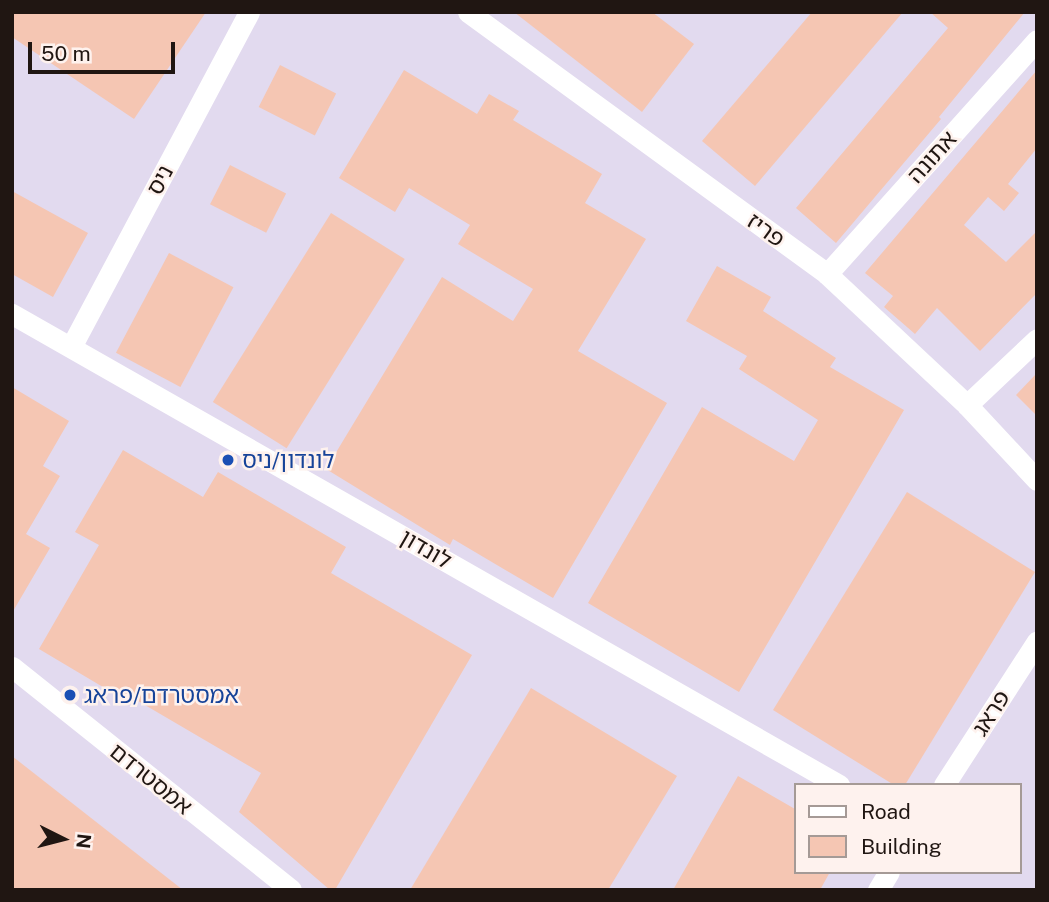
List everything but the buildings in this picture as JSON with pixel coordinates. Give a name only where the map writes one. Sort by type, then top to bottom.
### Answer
[{"type":"street","name":"ניס","points":[[71,347],[249,12]]},
{"type":"street","name":"פריז","points":[[468,12],[827,274],[967,405],[1037,480]]},
{"type":"street","name":"אתונה","points":[[827,274],[1037,40]]},
{"type":"street","name":"לונדון","points":[[12,314],[835,783]]},
{"type":"street","points":[[967,405],[1037,339]]},
{"type":"street","name":"פראג","points":[[945,783],[1037,640]]},
{"type":"street","name":"אמסטרדם","points":[[12,667],[291,890]]},
{"type":"street","points":[[878,890],[888,874]]},
{"type":"shaded area","points":[[12,12],[1037,12],[1037,890],[12,890]]},
{"type":"place","name":"לונדון/ניס","points":[[228,460]]},
{"type":"place","name":"אמסטרדם/פראג","points":[[70,695]]}]
